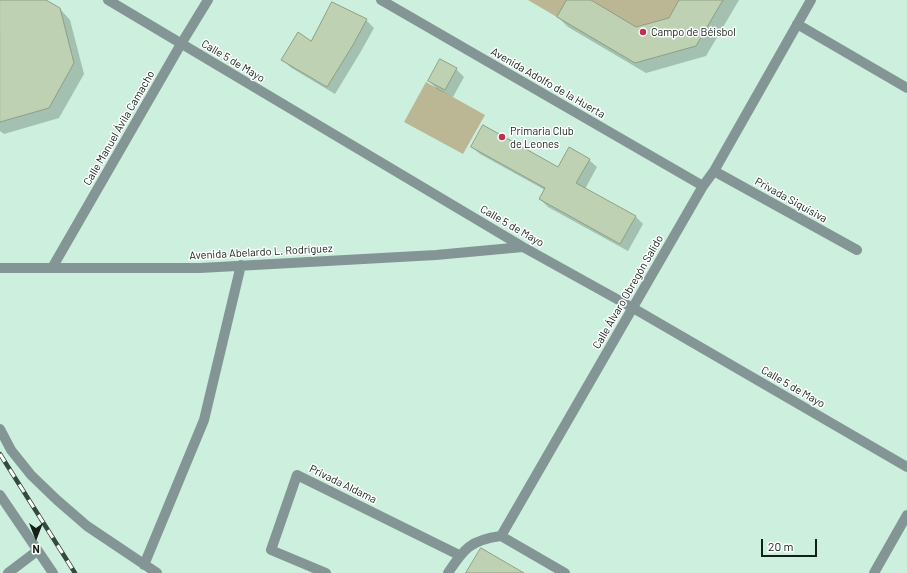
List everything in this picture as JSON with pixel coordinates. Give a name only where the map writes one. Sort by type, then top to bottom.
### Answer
[{"type":"street","name":"Calle 5 de Mayo","points":[[108,0],[523,247],[633,308],[907,466]]},
{"type":"street","name":"Calle Manuel Ávila Camacho","points":[[52,268],[208,0]]},
{"type":"street","name":"Avenida Adolfo de la Huerta","points":[[381,0],[703,186]]},
{"type":"street","name":"Calle Álvaro Obregón Salido","points":[[501,536],[703,186],[714,171],[811,0]]},
{"type":"street","points":[[797,24],[907,88]]},
{"type":"street","name":"Privada Siquisiva","points":[[714,171],[857,250]]},
{"type":"street","name":"Avenida Abelardo L. Rodríguez","points":[[0,268],[200,268],[436,254],[523,247]]},
{"type":"street","points":[[144,565],[204,420],[241,265]]},
{"type":"street","points":[[0,429],[12,450],[31,474],[57,500],[87,526],[157,573]]},
{"type":"street","name":"Privada Aldama","points":[[326,573],[271,550],[298,475],[459,554]]},
{"type":"street","points":[[0,495],[52,573]]},
{"type":"street","points":[[874,573],[907,515]]},
{"type":"street","points":[[448,573],[459,554],[470,546],[483,538],[501,536],[565,573]]},
{"type":"street","points":[[8,573],[37,551]]},
{"type":"shaded area","name":"Campo de Béisbol","points":[[528,0],[723,0],[696,46],[635,63]]},
{"type":"shaded area","points":[[426,82],[485,115],[463,154],[404,122]]},
{"type":"building","points":[[0,0],[46,0],[60,8],[74,63],[49,108],[0,122]]},
{"type":"building","name":"Campo de Béisbol","points":[[567,0],[591,0],[636,27],[669,18],[679,0],[723,0],[696,46],[635,63],[557,17]]},
{"type":"building","points":[[332,2],[367,19],[327,87],[281,60],[298,32],[311,41]]},
{"type":"building","points":[[440,59],[457,68],[445,90],[428,81]]},
{"type":"building","points":[[483,125],[558,167],[569,147],[590,159],[576,183],[636,216],[620,244],[539,199],[545,188],[471,147]]},
{"type":"building","points":[[481,548],[524,573],[466,573]]},
{"type":"railway","points":[[0,454],[75,573]]},
{"type":"place","name":"Campo de Béisbol","points":[[643,32]]},
{"type":"place","name":"Primaria Club de Leones","points":[[502,137]]}]
